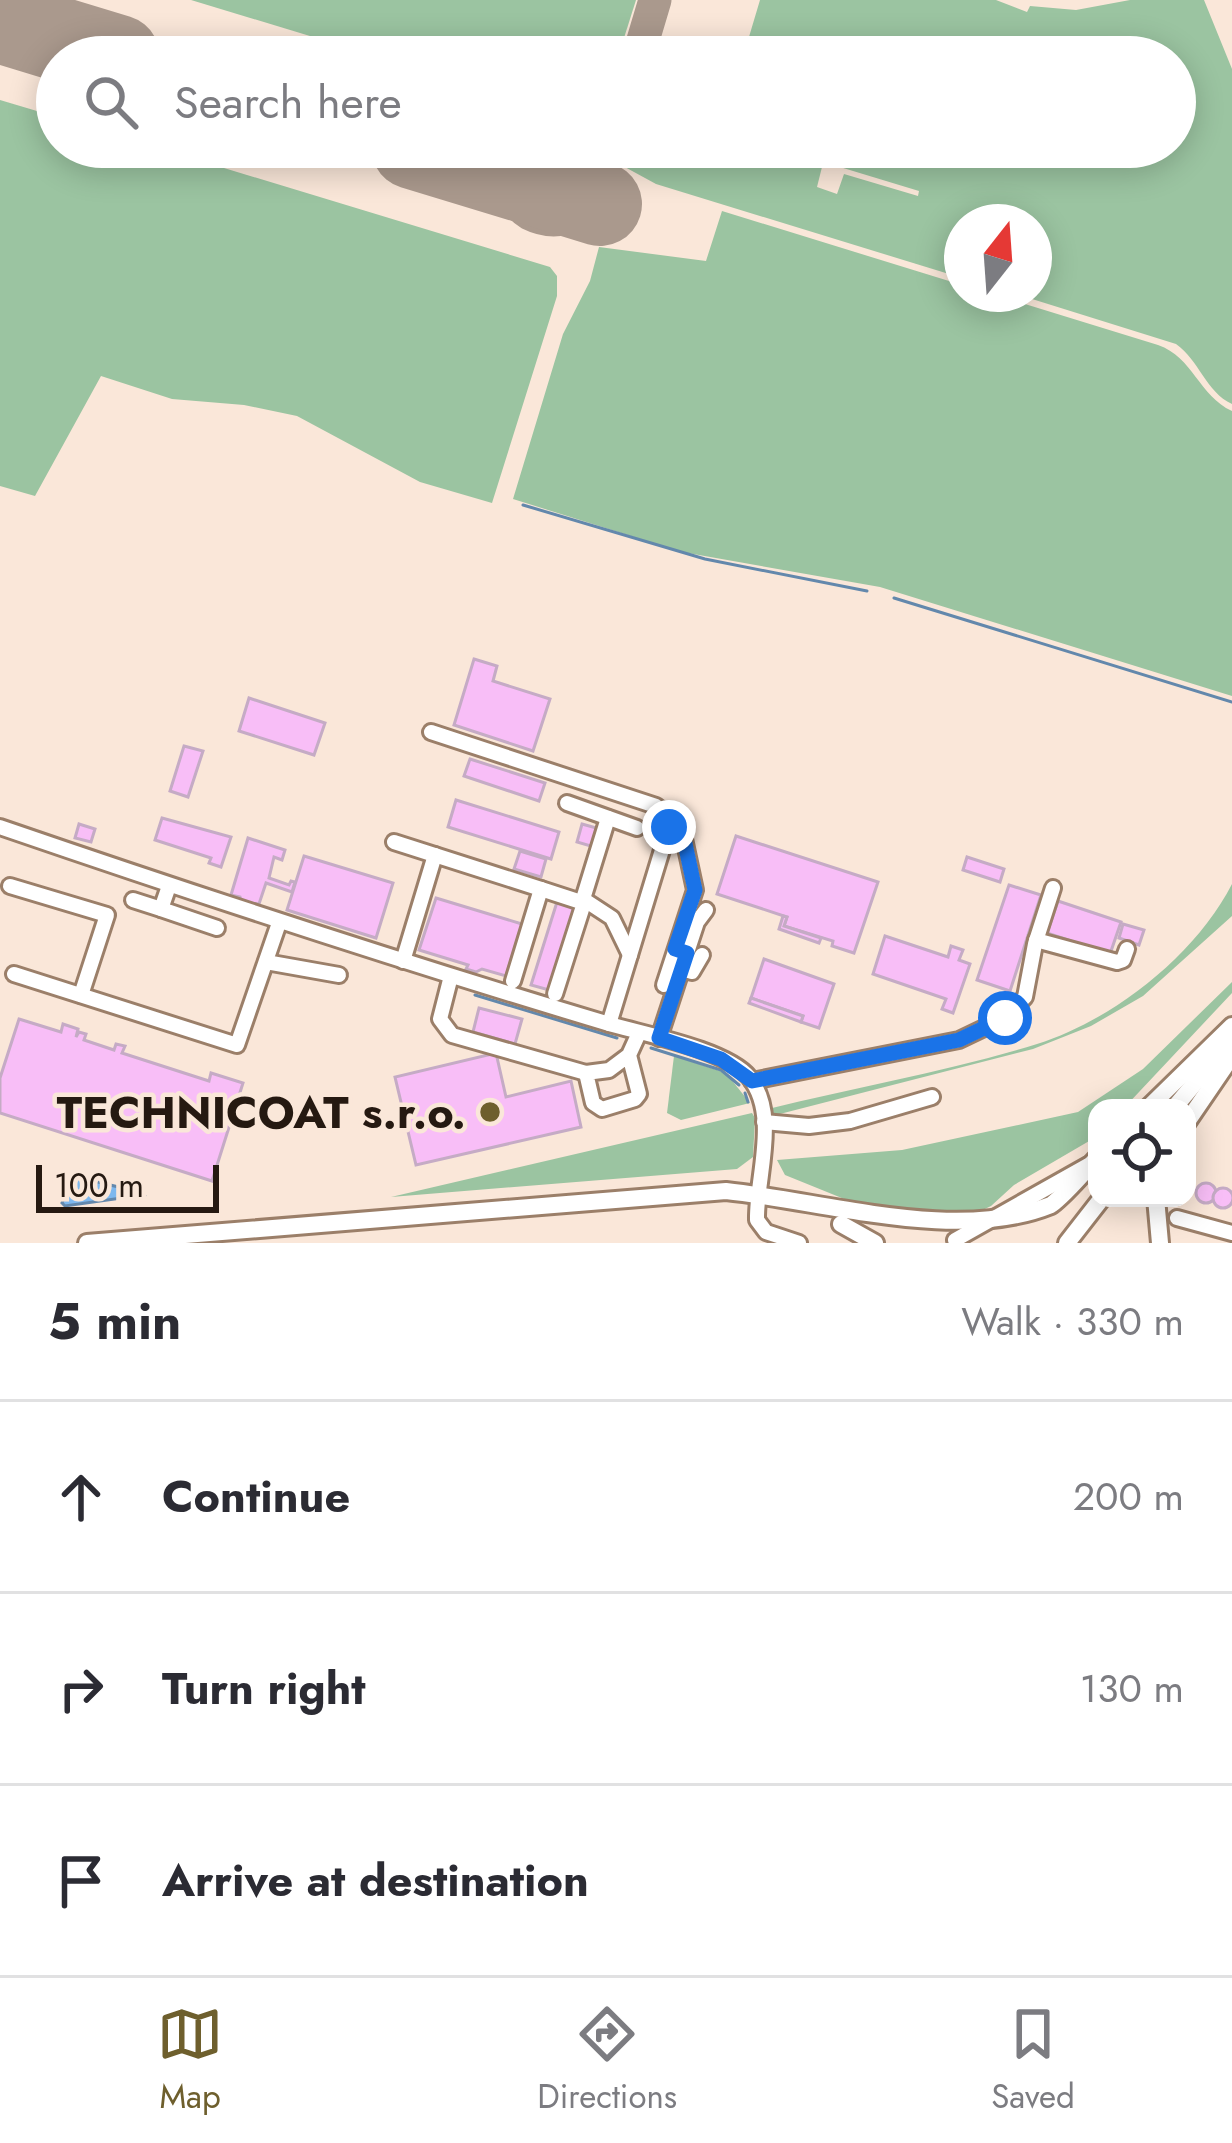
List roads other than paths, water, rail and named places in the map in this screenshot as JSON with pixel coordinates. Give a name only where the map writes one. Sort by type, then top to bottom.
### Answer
[{"type":"main road","points":[[1157,1099],[1232,1026]]},
{"type":"main road","points":[[1182,1099],[1232,1039]]},
{"type":"main road","points":[[1196,1109],[1232,1056]]},
{"type":"main road","points":[[87,1243],[698,1191],[756,1194],[954,1242],[1019,1224],[1049,1207],[1088,1167]]},
{"type":"main road","points":[[1067,1243],[1095,1207]]},
{"type":"main road","points":[[1157,1207],[1160,1243]]},
{"type":"main road","points":[[825,1214],[875,1243]]},
{"type":"street","points":[[431,732],[656,806],[668,815],[669,827],[609,1024]]},
{"type":"street","points":[[567,803],[637,828]]},
{"type":"street","points":[[555,994],[608,818]]},
{"type":"street","points":[[0,827],[279,923],[721,1059],[752,1081],[764,1121],[757,1220],[766,1232],[799,1243]]},
{"type":"street","points":[[664,985],[688,952],[695,890],[683,834],[669,827]]},
{"type":"street","points":[[394,842],[584,903],[611,918],[630,955]]},
{"type":"street","points":[[403,961],[435,855]]},
{"type":"street","points":[[10,886],[107,915],[81,995]]},
{"type":"street","points":[[161,909],[169,886]]},
{"type":"street","points":[[752,1081],[959,1040],[1005,1018],[1025,997],[1053,888]]},
{"type":"street","points":[[513,981],[542,889]]},
{"type":"street","points":[[133,900],[218,928]]},
{"type":"street","points":[[659,1038],[697,922],[706,910]]},
{"type":"street","points":[[14,974],[237,1045],[279,923]]},
{"type":"street","points":[[1036,940],[1117,962],[1127,949]]},
{"type":"street","points":[[266,962],[339,975]]},
{"type":"street","points":[[451,976],[440,1019],[452,1035],[586,1073],[609,1070],[629,1055],[639,1033]]},
{"type":"street","points":[[586,1073],[593,1103],[602,1108],[635,1099],[639,1094],[629,1055]]},
{"type":"street","points":[[764,1121],[809,1126],[850,1121],[932,1097]]},
{"type":"street","points":[[1177,1218],[1232,1234]]},
{"type":"water","points":[[73,1176],[143,1195],[65,1206],[62,1203]]},
{"type":"waterway","points":[[523,505],[705,559],[867,591]]},
{"type":"waterway","points":[[894,598],[1232,702]]},
{"type":"waterway","points":[[475,995],[617,1038]]},
{"type":"waterway","points":[[651,1048],[721,1070],[739,1085]]},
{"type":"waterway","points":[[745,1093],[748,1102]]},
{"type":"place","name":"TECHNICOAT s.r.o.","points":[[490,1112]]}]
